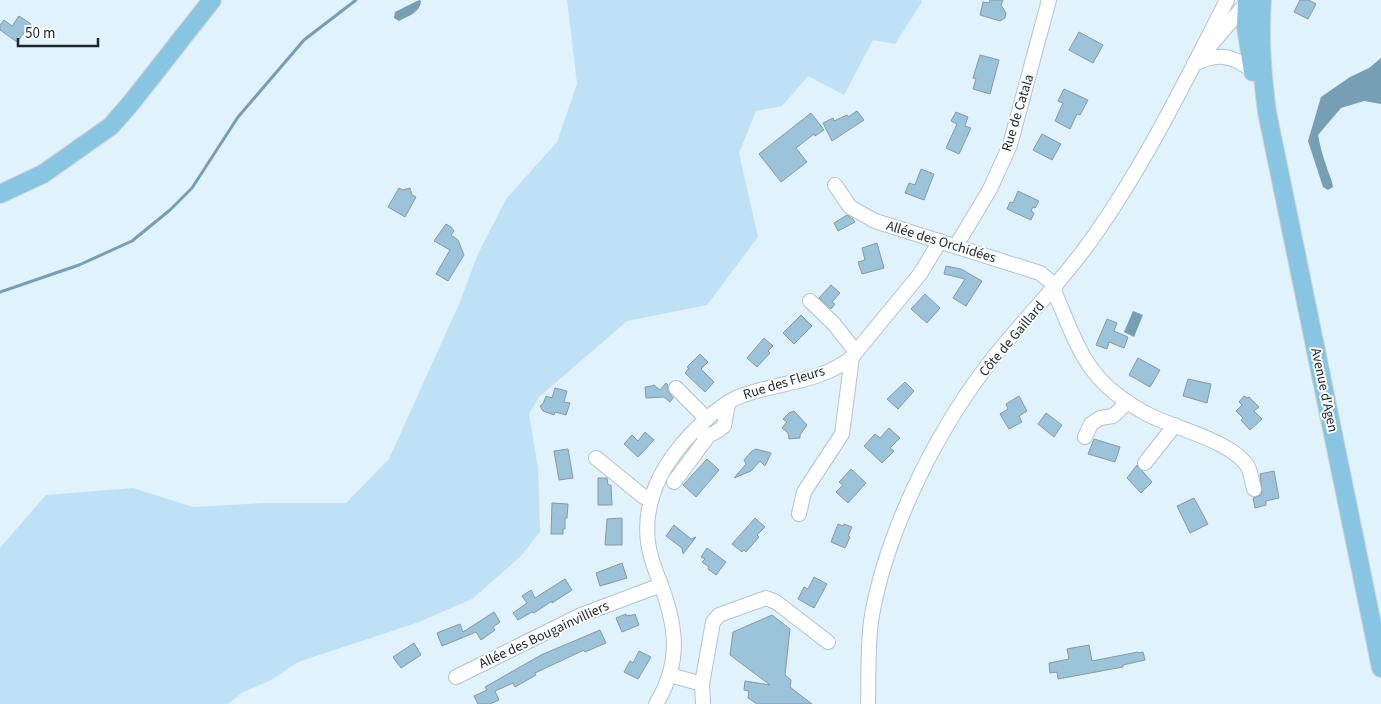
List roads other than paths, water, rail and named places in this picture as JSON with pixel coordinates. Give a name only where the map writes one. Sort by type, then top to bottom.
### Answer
[{"type":"main road","points":[[0,194],[43,174],[111,126],[212,0]]},
{"type":"main road","points":[[1248,5],[1260,26],[1262,73],[1267,112]]},
{"type":"main road","points":[[1248,5],[1247,34],[1253,72],[1267,112]]},
{"type":"main road","name":"Avenue d'Agen","points":[[1267,112],[1381,668]]},
{"type":"street","name":"Rue de Catala","points":[[956,246],[990,189],[1010,145],[1050,0]]},
{"type":"street","points":[[1224,6],[1232,10],[1248,5]]},
{"type":"street","points":[[1194,64],[1248,5]]},
{"type":"street","name":"Côte de Gaillard","points":[[868,704],[869,638],[872,616],[887,553],[912,493],[944,430],[979,378],[1094,237],[1135,172],[1224,6]]},
{"type":"street","points":[[1194,64],[1208,57],[1230,57],[1244,64],[1253,72]]},
{"type":"street","name":"Allée des Orchidées","points":[[835,185],[850,207],[875,221],[1040,274],[1055,287]]},
{"type":"street","name":"Rue des Fleurs","points":[[656,704],[670,675],[675,647],[672,621],[661,584],[650,560],[647,535],[649,509],[656,483],[670,457],[702,432],[707,419],[735,399],[774,386],[810,379],[846,363],[920,274],[940,241]]},
{"type":"street","points":[[1055,287],[1076,345],[1089,368],[1115,394],[1147,414],[1216,442],[1240,457],[1248,467],[1254,489]]},
{"type":"street","points":[[799,514],[804,492],[842,434],[854,355],[834,324],[810,301]]},
{"type":"street","points":[[676,388],[707,419]]},
{"type":"street","points":[[1085,437],[1091,424],[1100,418],[1113,416],[1128,402]]},
{"type":"street","points":[[674,482],[702,432],[712,435],[724,426],[728,403]]},
{"type":"street","points":[[1145,463],[1174,425]]},
{"type":"street","points":[[596,458],[644,496],[652,498]]},
{"type":"street","name":"Allée des Bougainvilliers","points":[[456,677],[581,615],[661,584]]},
{"type":"street","points":[[703,704],[702,684],[713,622],[719,614],[766,598],[776,602],[828,642]]},
{"type":"street","points":[[670,675],[702,684]]},
{"type":"waterway","points":[[0,292],[79,265],[132,241],[170,210],[192,188],[238,117],[304,40],[356,0]]}]
